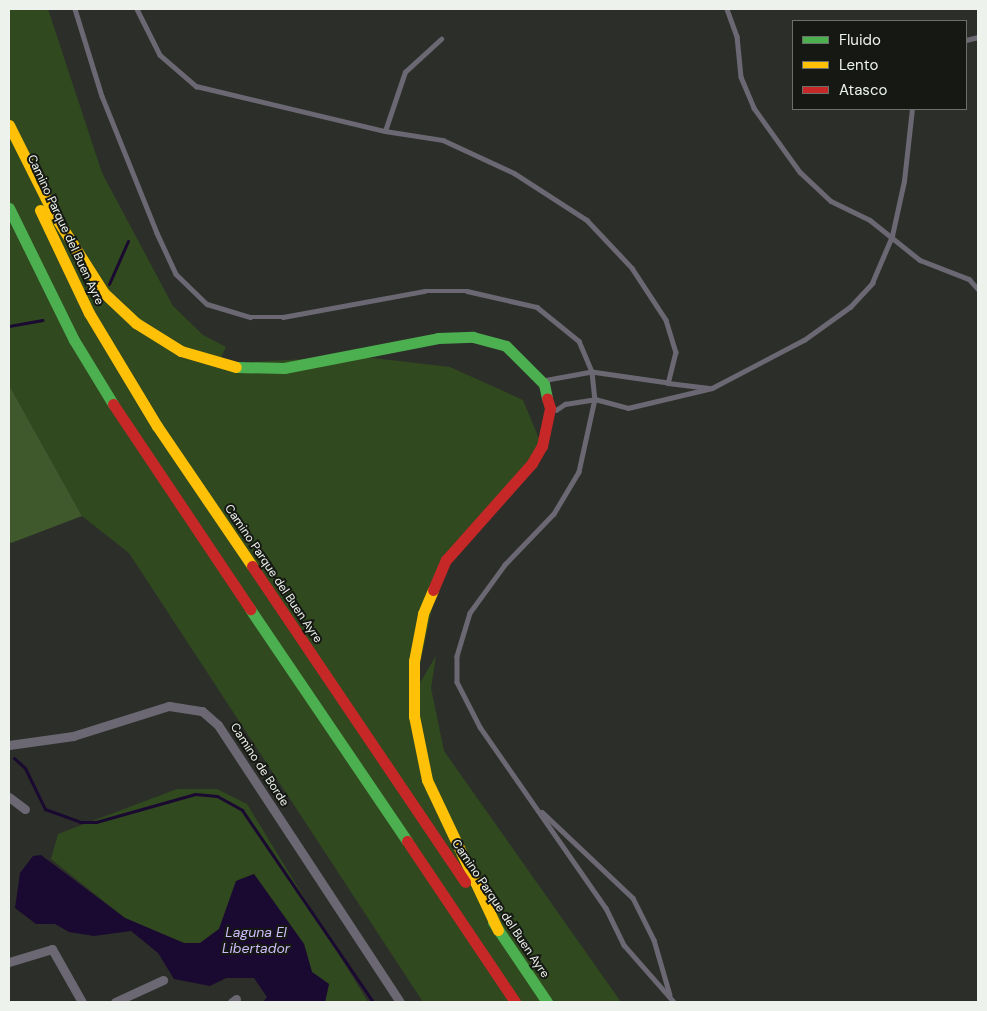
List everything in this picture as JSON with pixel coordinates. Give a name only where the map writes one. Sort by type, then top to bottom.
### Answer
[{"type":"highway","points":[[9,125],[52,213],[104,293],[143,328],[181,351],[218,364],[284,368],[438,338],[473,337],[506,346],[538,375],[547,391],[549,419],[532,463],[463,538],[440,571],[423,614],[414,661],[414,716],[425,773],[498,930]]},
{"type":"highway","name":"Camino Parque del Buen Ayre","points":[[9,142],[89,313],[157,426],[548,1002]]},
{"type":"highway","points":[[9,208],[74,340],[112,404],[515,1002]]},
{"type":"street","name":"Camino de Borde","points":[[9,745],[73,736],[170,706],[202,711],[218,725],[400,1002]]},
{"type":"street","points":[[9,797],[25,809]]},
{"type":"street","points":[[9,962],[52,949],[82,1002]]},
{"type":"street","points":[[115,1002],[163,980]]},
{"type":"lane","points":[[75,9],[102,96],[157,233],[176,274],[207,304],[250,317],[283,317],[444,289],[498,295],[537,307],[556,318],[579,342],[592,372],[595,399],[589,442],[568,494],[488,586],[462,632],[457,656],[457,682],[465,700],[535,806],[606,908],[624,945],[674,1002]]},
{"type":"lane","points":[[137,9],[160,55],[196,86],[458,147],[552,194],[587,220],[632,268],[666,320],[676,352],[668,383]]},
{"type":"lane","points":[[727,9],[737,36],[741,77],[754,108],[800,172],[831,200],[892,236],[920,260],[969,279],[978,289]]},
{"type":"lane","points":[[385,131],[405,72],[440,39]]},
{"type":"lane","points":[[549,419],[565,404],[595,399],[628,408],[712,388],[804,340],[850,307],[872,283],[892,236],[904,181],[912,110]]},
{"type":"lane","points":[[538,375],[550,381],[592,372],[712,388]]},
{"type":"lane","points":[[535,806],[633,898],[654,940],[670,996]]},
{"type":"green space","points":[[9,9],[48,9],[102,173],[173,306],[203,335],[226,347],[218,364],[356,356],[450,367],[523,400],[542,446],[440,571],[414,693],[436,656],[431,688],[444,751],[621,1002],[423,1002],[129,553],[82,516],[9,385]]},
{"type":"green space","points":[[9,385],[82,516],[11,543],[9,541]]},
{"type":"green space","points":[[177,789],[217,789],[247,804],[368,1002],[325,1002],[329,984],[312,972],[304,944],[254,874],[236,881],[219,929],[200,943],[184,943],[125,918],[51,859],[58,834]]},
{"type":"water","name":"Laguna El Libertador","points":[[41,855],[125,918],[184,943],[200,943],[219,929],[236,881],[254,874],[304,944],[312,972],[329,984],[325,1002],[263,1002],[267,997],[254,978],[226,978],[210,986],[174,979],[158,953],[131,931],[94,936],[69,932],[55,924],[36,924],[15,908],[20,873],[33,856]]},
{"type":"waterway","points":[[109,284],[128,241]]},
{"type":"waterway","points":[[9,326],[42,320]]},
{"type":"waterway","points":[[14,758],[25,768],[45,809],[80,822],[96,822],[195,794],[217,796],[242,810],[373,1002]]},
{"type":"traffic: fast","points":[[9,208],[74,340],[113,404]]},
{"type":"traffic: fast","points":[[236,367],[284,368],[438,338],[473,337],[506,346],[544,384],[547,398]]},
{"type":"traffic: fast","points":[[250,609],[407,841]]},
{"type":"traffic: fast","points":[[493,922],[547,1002]]},
{"type":"traffic: slow","points":[[9,125],[53,213],[104,293],[136,323],[181,351],[236,367]]},
{"type":"traffic: slow","points":[[40,210],[89,313],[157,426],[252,566]]},
{"type":"traffic: slow","points":[[433,590],[423,614],[414,661],[414,716],[427,780],[498,930]]},
{"type":"traffic: jam","points":[[433,590],[446,560],[532,463],[542,446],[550,408],[547,398]]},
{"type":"traffic: jam","points":[[113,404],[250,609]]},
{"type":"traffic: jam","points":[[252,566],[465,882]]},
{"type":"traffic: jam","points":[[407,841],[515,1002]]}]
